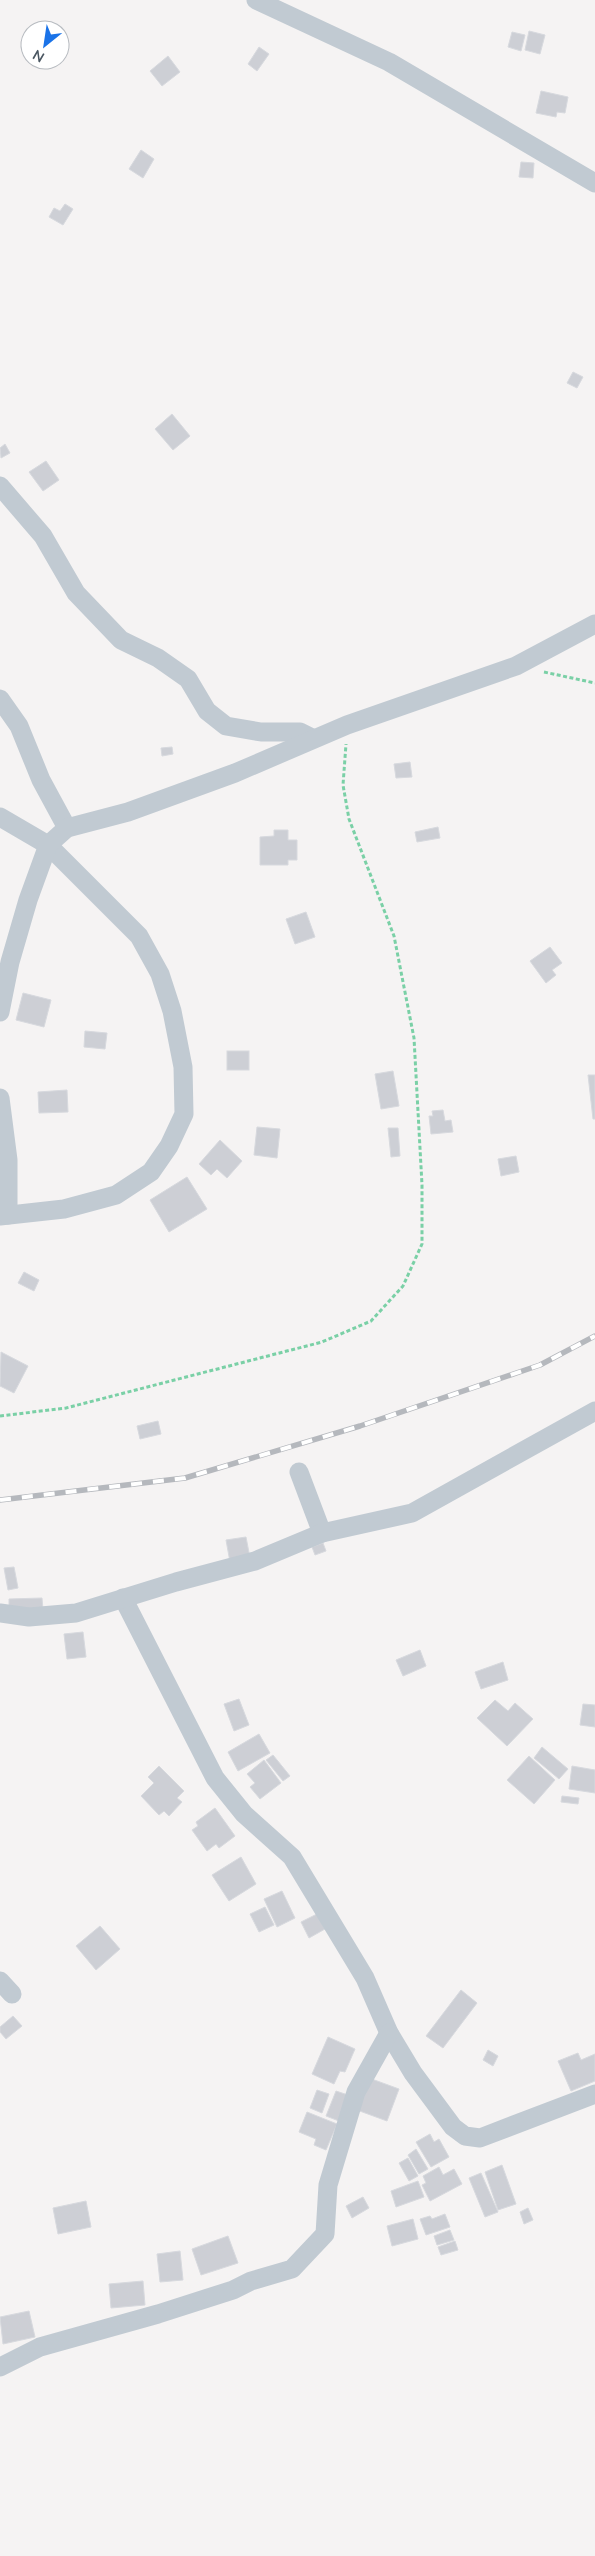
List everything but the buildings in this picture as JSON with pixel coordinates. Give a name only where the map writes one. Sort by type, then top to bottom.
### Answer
[{"type":"street","points":[[256,0],[389,62],[595,183]]},
{"type":"street","points":[[0,486],[43,536],[76,593],[121,640],[158,658],[188,679],[207,711],[226,726],[261,732],[300,732],[312,738]]},
{"type":"street","points":[[0,1012],[10,962],[28,900],[48,845],[67,828],[128,812],[217,780],[312,738],[516,666],[595,624]]},
{"type":"street","points":[[0,699],[19,726],[41,780],[67,828]]},
{"type":"street","points":[[0,818],[48,845],[139,936],[160,974],[172,1011],[183,1067],[184,1114],[169,1146],[152,1172],[116,1195],[64,1209],[4,1215],[8,1160],[0,1098]]},
{"type":"street","points":[[0,1613],[29,1617],[76,1613],[176,1582],[255,1561],[322,1533],[412,1513],[595,1411]]},
{"type":"street","points":[[299,1472],[322,1533]]},
{"type":"street","points":[[123,1598],[215,1778],[244,1814],[292,1857],[365,1978],[389,2033],[419,2081],[453,2127],[465,2136],[480,2138],[595,2094]]},
{"type":"street","points":[[0,2367],[40,2347],[158,2314],[234,2290],[251,2281],[292,2269],[325,2234],[328,2184],[356,2092],[389,2033]]},
{"type":"path","points":[[516,666],[595,683]]},
{"type":"path","points":[[0,1416],[66,1408],[322,1342],[371,1322],[403,1286],[422,1244],[422,1185],[414,1038],[394,936],[349,819],[343,785],[347,725]]},
{"type":"railway","points":[[0,1500],[185,1478],[360,1426],[540,1365],[595,1336]]}]
